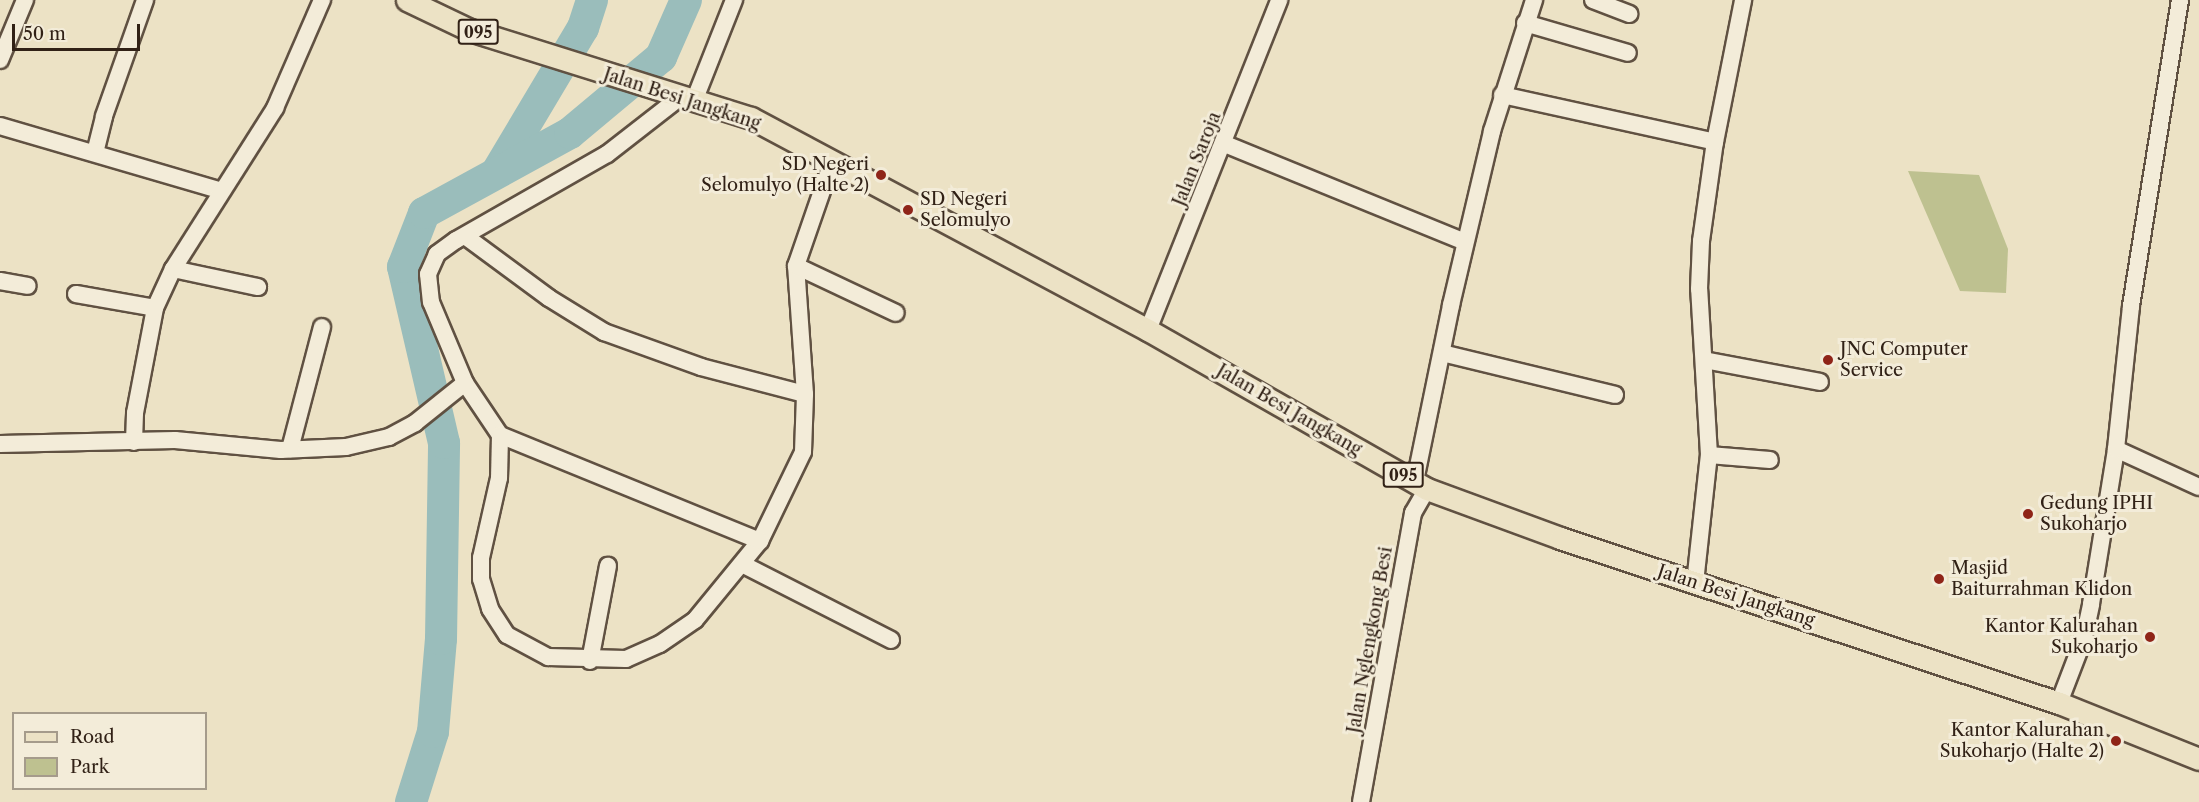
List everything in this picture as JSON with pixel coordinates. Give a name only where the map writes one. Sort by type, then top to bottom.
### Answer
[{"type":"main road","name":"Jalan Besi Jangkang","points":[[407,0],[470,30],[687,100],[751,118],[1148,330],[1421,485],[1695,583],[2059,703],[2199,759]]},
{"type":"street","points":[[0,60],[24,0]]},
{"type":"street","points":[[95,153],[104,116],[145,0]]},
{"type":"street","points":[[134,442],[135,413],[155,308],[173,269],[275,108],[322,0]]},
{"type":"street","points":[[734,0],[687,100],[607,154],[437,254],[428,274],[431,302],[465,383],[500,435],[760,541]]},
{"type":"street","name":"Jalan Saroja","points":[[1148,330],[1225,144],[1280,0]]},
{"type":"street","name":"Jalan Nglengkong Besi","points":[[1360,802],[1413,513],[1421,485],[1442,354],[1465,242],[1502,95],[1534,0]]},
{"type":"street","points":[[1593,0],[1629,14]]},
{"type":"street","points":[[1695,583],[1709,455],[1701,241],[1715,142],[1743,0]]},
{"type":"street","points":[[2059,703],[2089,615],[2116,449],[2129,314],[2180,0]]},
{"type":"street","points":[[1525,23],[1628,53]]},
{"type":"street","points":[[1502,95],[1715,142]]},
{"type":"street","points":[[0,126],[222,191]]},
{"type":"street","points":[[1225,144],[1465,242]]},
{"type":"street","points":[[500,435],[499,478],[481,558],[481,579],[490,609],[507,635],[518,643],[548,657],[590,661],[626,658],[678,633],[695,620],[744,565],[760,541],[803,452],[805,394],[796,266],[832,162]]},
{"type":"street","points":[[465,236],[549,298],[604,332],[701,368],[805,394]]},
{"type":"street","points":[[796,266],[896,313]]},
{"type":"street","points":[[173,269],[258,287]]},
{"type":"street","points":[[0,281],[28,286]]},
{"type":"street","points":[[76,294],[155,308]]},
{"type":"street","points":[[290,449],[322,327]]},
{"type":"street","points":[[1442,354],[1615,395]]},
{"type":"street","points":[[1704,360],[1820,382]]},
{"type":"street","points":[[0,444],[175,440],[290,449],[346,447],[389,437],[426,414],[465,383]]},
{"type":"street","points":[[2116,449],[2199,487]]},
{"type":"street","points":[[1709,455],[1770,460]]},
{"type":"street","points":[[744,565],[891,640]]},
{"type":"street","points":[[590,661],[608,566]]},
{"type":"green space","points":[[1908,171],[1979,175],[2008,249],[2006,293],[1960,291]]},
{"type":"waterway","points":[[497,172],[583,28],[592,0]]},
{"type":"waterway","points":[[411,802],[433,732],[441,639],[444,443],[403,267],[424,213],[570,133],[661,57],[686,0]]},
{"type":"place","name":"SD Negeri Selomulyo (Halte 2)","points":[[881,175]]},
{"type":"place","name":"SD Negeri Selomulyo","points":[[908,210]]},
{"type":"place","name":"JNC Computer Service","points":[[1828,360]]},
{"type":"place","name":"Gedung IPHI Sukoharjo","points":[[2028,514]]},
{"type":"place","name":"Masjid Baiturrahman Klidon","points":[[1939,579]]},
{"type":"place","name":"Kantor Kalurahan Sukoharjo","points":[[2150,637]]},
{"type":"place","name":"Kantor Kalurahan Sukoharjo (Halte 2)","points":[[2116,741]]}]
